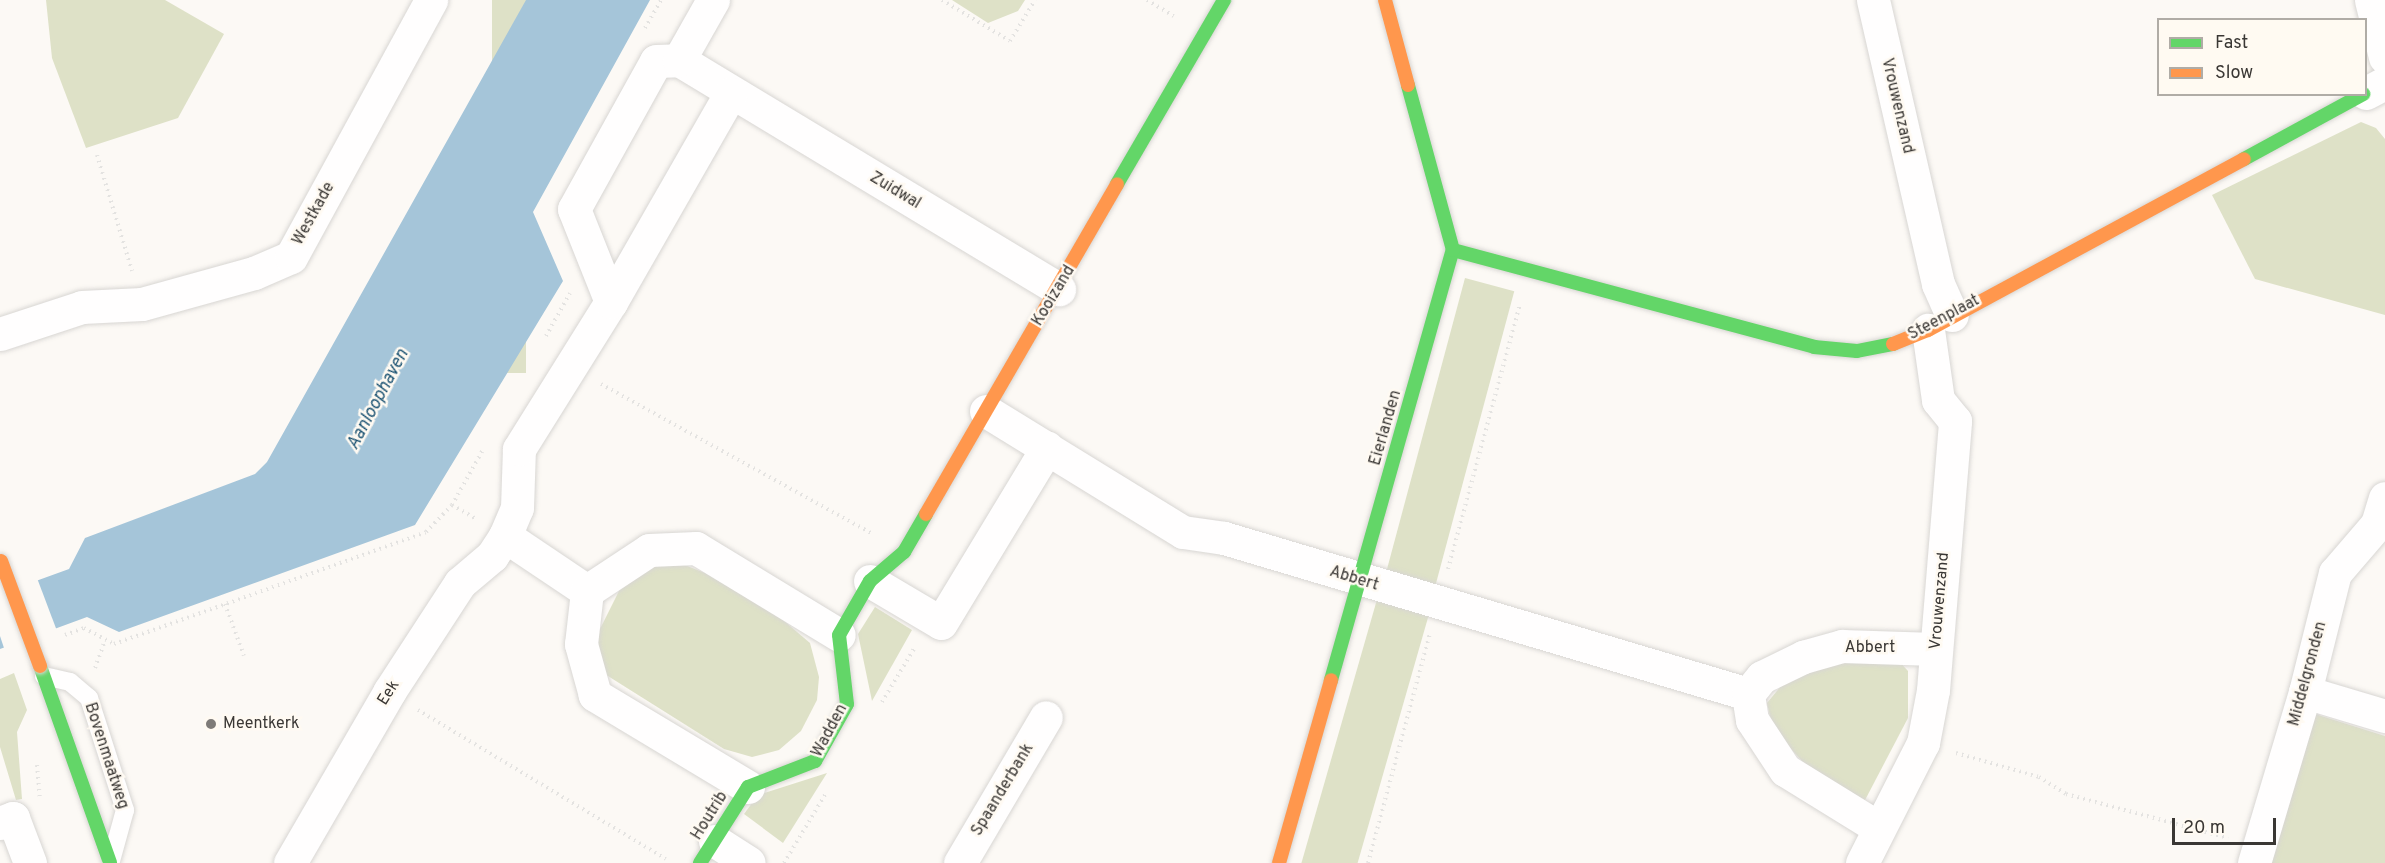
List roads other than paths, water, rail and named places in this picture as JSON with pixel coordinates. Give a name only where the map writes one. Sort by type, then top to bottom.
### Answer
[{"type":"street","name":"Westkade","points":[[0,334],[82,306],[142,304],[254,273],[291,257],[431,0]]},
{"type":"street","points":[[611,302],[574,209],[656,61],[679,60],[713,0]]},
{"type":"street","name":"Kooizand","points":[[839,635],[870,581],[904,552],[1059,289],[1224,0]]},
{"type":"street","points":[[1385,0],[1453,250]]},
{"type":"street","name":"Vrouwenzand","points":[[1862,863],[1923,743],[1935,649],[1955,421],[1938,400],[1940,322],[1938,284],[1873,0]]},
{"type":"street","points":[[2371,0],[2383,42]]},
{"type":"street","name":"Zuidwal","points":[[679,60],[730,94],[1059,289]]},
{"type":"street","name":"Steenplaat","points":[[2367,92],[2385,83]]},
{"type":"street","points":[[587,591],[505,536],[517,508],[519,449],[611,302],[730,94]]},
{"type":"street","name":"Steenplaat","points":[[1453,250],[1530,268],[1814,347],[1857,351],[1892,344],[1940,322],[2360,96]]},
{"type":"street","name":"Eierlanden","points":[[1279,863],[1361,581],[1453,250]]},
{"type":"street","name":"Abbert","points":[[986,411],[1183,532],[1224,538],[1361,581],[1748,694],[1762,677],[1803,657],[1842,646],[1935,649]]},
{"type":"street","points":[[870,581],[941,624],[1047,448]]},
{"type":"street","name":"Middelgronden","points":[[2256,854],[2305,692],[2335,573],[2377,524],[2385,498]]},
{"type":"street","name":"Eek","points":[[290,863],[389,692],[460,583],[492,556],[505,536]]},
{"type":"street","points":[[748,787],[595,695],[580,644],[587,591],[650,550],[696,548],[839,635]]},
{"type":"street","name":"Bovenmaatweg","points":[[1,559],[110,863]]},
{"type":"street","name":"Wadden","points":[[748,787],[815,761],[847,704],[839,635]]},
{"type":"street","points":[[2305,692],[2385,716]]},
{"type":"street","points":[[1748,694],[1752,720],[1785,770],[1879,828]]},
{"type":"street","name":"Spaanderbank","points":[[960,863],[1046,717]]},
{"type":"street","name":"Houtrib","points":[[707,852],[748,787]]},
{"type":"street","points":[[18,815],[30,863]]},
{"type":"street","points":[[707,852],[749,863]]},
{"type":"lane","name":"Bovenmaatweg","points":[[42,671],[70,682],[89,698],[126,810],[110,863]]},
{"type":"water","name":"Aanloophaven","points":[[526,0],[650,0],[533,212],[563,281],[415,525],[119,632],[87,617],[0,649],[0,594],[69,569],[85,538],[255,474],[267,462]]},
{"type":"place","name":"Meentkerk","points":[[211,724]]}]
